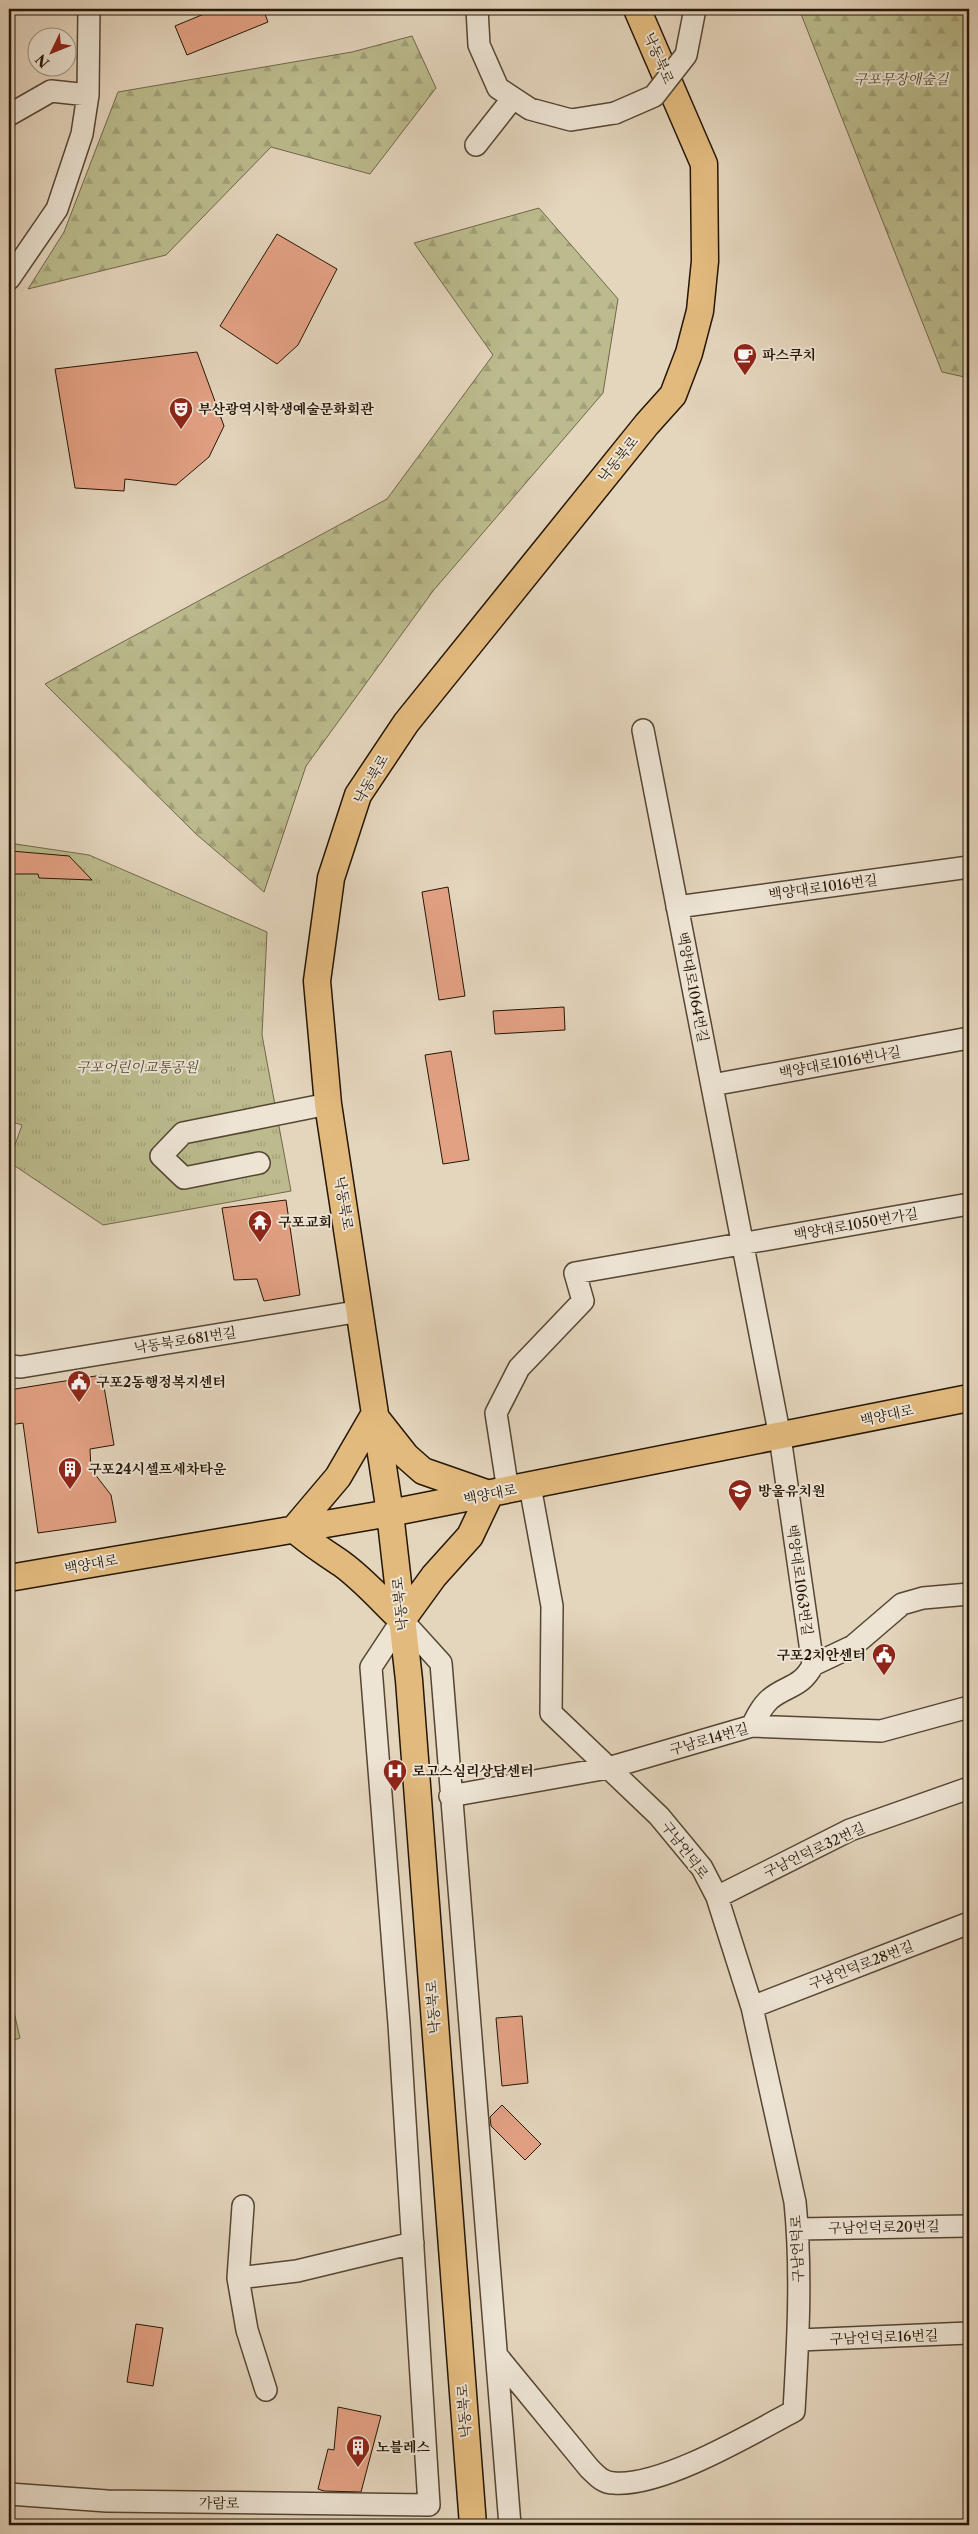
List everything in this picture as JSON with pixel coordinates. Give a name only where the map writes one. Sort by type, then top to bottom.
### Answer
[{"type":"main road","name":"낙동북로","points":[[473,2525],[409,1680],[390,1513],[374,1415],[361,1311],[328,1104],[317,981],[331,878],[358,795],[406,723],[647,424],[673,395],[691,345],[700,311],[705,261],[704,164],[637,9]]},
{"type":"main road","name":"백양대로","points":[[9,1578],[390,1513],[969,1398]]},
{"type":"main road","points":[[374,1415],[406,1456],[423,1471],[510,1490],[434,1576],[402,1620],[363,1581],[341,1563],[313,1546],[294,1529],[338,1477],[374,1415]]},
{"type":"street","points":[[9,279],[57,209],[82,134],[88,96],[89,9]]},
{"type":"street","points":[[477,9],[479,46],[498,88],[530,109],[571,120],[615,113],[654,96],[686,55],[695,9]]},
{"type":"street","points":[[9,115],[52,91],[88,96]]},
{"type":"street","points":[[476,145],[513,98]]},
{"type":"street","name":"백양대로1064번길","points":[[643,730],[780,1437]]},
{"type":"street","name":"백양대로1016번길","points":[[677,907],[969,867]]},
{"type":"street","name":"백양대로1016번나길","points":[[712,1085],[969,1038]]},
{"type":"street","points":[[259,1164],[184,1178],[161,1156],[183,1133],[328,1104]]},
{"type":"street","name":"백양대로1050번가길","points":[[742,1244],[969,1204]]},
{"type":"street","name":"구남언덕로","points":[[498,2357],[589,2468],[600,2480],[614,2484],[659,2476],[716,2452],[794,2411],[798,2340],[798,2229],[795,2202],[752,2007],[717,1896],[702,1868],[660,1816],[551,1713],[552,1606],[510,1490],[496,1413],[519,1368],[584,1301],[575,1273],[742,1244]]},
{"type":"street","name":"낙동북로681번길","points":[[9,1366],[21,1367],[361,1311]]},
{"type":"street","name":"백양대로1063번길","points":[[780,1437],[813,1665]]},
{"type":"street","points":[[752,1726],[761,1709],[770,1699],[799,1684],[807,1677],[813,1665],[853,1646],[902,1604],[923,1598],[969,1594]]},
{"type":"street","points":[[238,2278],[297,2271],[413,2243],[371,1666],[402,1620],[441,1663],[450,1796],[498,2357],[510,2525]]},
{"type":"street","name":"구남로14번길","points":[[450,1796],[608,1768],[752,1726],[881,1731],[969,1707]]},
{"type":"street","name":"구남언덕로32번길","points":[[717,1896],[850,1830],[969,1788]]},
{"type":"street","name":"구남언덕로28번길","points":[[752,2007],[969,1923]]},
{"type":"street","points":[[243,2206],[238,2278],[247,2330],[266,2390]]},
{"type":"street","name":"구남언덕로20번길","points":[[798,2229],[969,2226]]},
{"type":"street","name":"가람로","points":[[9,2494],[107,2501],[429,2505],[413,2243]]},
{"type":"street","name":"구남언덕로16번길","points":[[798,2340],[969,2334]]},
{"type":"green space","name":"구포무장애숲길","points":[[799,9],[969,9],[969,378],[942,372]]},
{"type":"green space","points":[[412,36],[436,88],[370,174],[271,147],[166,255],[28,289],[64,232],[118,92],[352,52]]},
{"type":"green space","points":[[539,208],[618,299],[603,393],[433,591],[306,766],[264,892],[196,834],[45,684],[387,499],[493,355],[414,243]]},
{"type":"green space","name":"구포어린이교통공원","points":[[9,843],[89,855],[267,932],[262,1035],[291,1191],[103,1225],[9,1162],[22,1125],[9,1121]]},
{"type":"green space","points":[[9,1990],[20,2038],[9,2042]]},
{"type":"building","points":[[216,9],[263,9],[268,22],[187,55],[175,26]]},
{"type":"building","points":[[277,234],[337,269],[298,345],[277,364],[220,326]]},
{"type":"building","points":[[197,352],[224,426],[209,457],[176,485],[125,479],[124,491],[75,488],[55,369]]},
{"type":"building","points":[[11,851],[69,856],[92,880],[39,878],[38,874],[11,874]]},
{"type":"building","points":[[448,887],[465,996],[439,1000],[422,892]]},
{"type":"building","points":[[564,1007],[565,1030],[495,1034],[493,1011]]},
{"type":"building","points":[[451,1051],[469,1160],[443,1164],[425,1055]]},
{"type":"building","name":"구포교회","points":[[286,1200],[300,1295],[264,1301],[257,1279],[234,1280],[222,1208]]},
{"type":"building","points":[[102,1375],[114,1445],[90,1449],[91,1469],[111,1495],[116,1522],[38,1533],[23,1423],[9,1425],[9,1390]]},
{"type":"building","points":[[522,2016],[528,2083],[502,2086],[496,2018]]},
{"type":"building","points":[[502,2105],[541,2144],[525,2160],[491,2126],[490,2117]]},
{"type":"building","points":[[136,2324],[163,2328],[153,2386],[127,2382]]},
{"type":"building","name":"노블레스","points":[[338,2407],[381,2416],[361,2492],[324,2491],[318,2489],[328,2449],[334,2450]]},
{"type":"place","name":"파스쿠치","points":[[745,376]]},
{"type":"place","name":"부산광역시학생예술문화회관","points":[[181,430]]},
{"type":"place","name":"구포교회","points":[[260,1243]]},
{"type":"place","name":"구포2동행정복지센터","points":[[79,1403]]},
{"type":"place","name":"구포24시셀프세차타운","points":[[70,1490]]},
{"type":"place","name":"방울유치원","points":[[740,1512]]},
{"type":"place","name":"구포2치안센터","points":[[884,1676]]},
{"type":"place","name":"로고스심리상담센터","points":[[395,1792]]},
{"type":"place","name":"노블레스","points":[[358,2468]]}]
